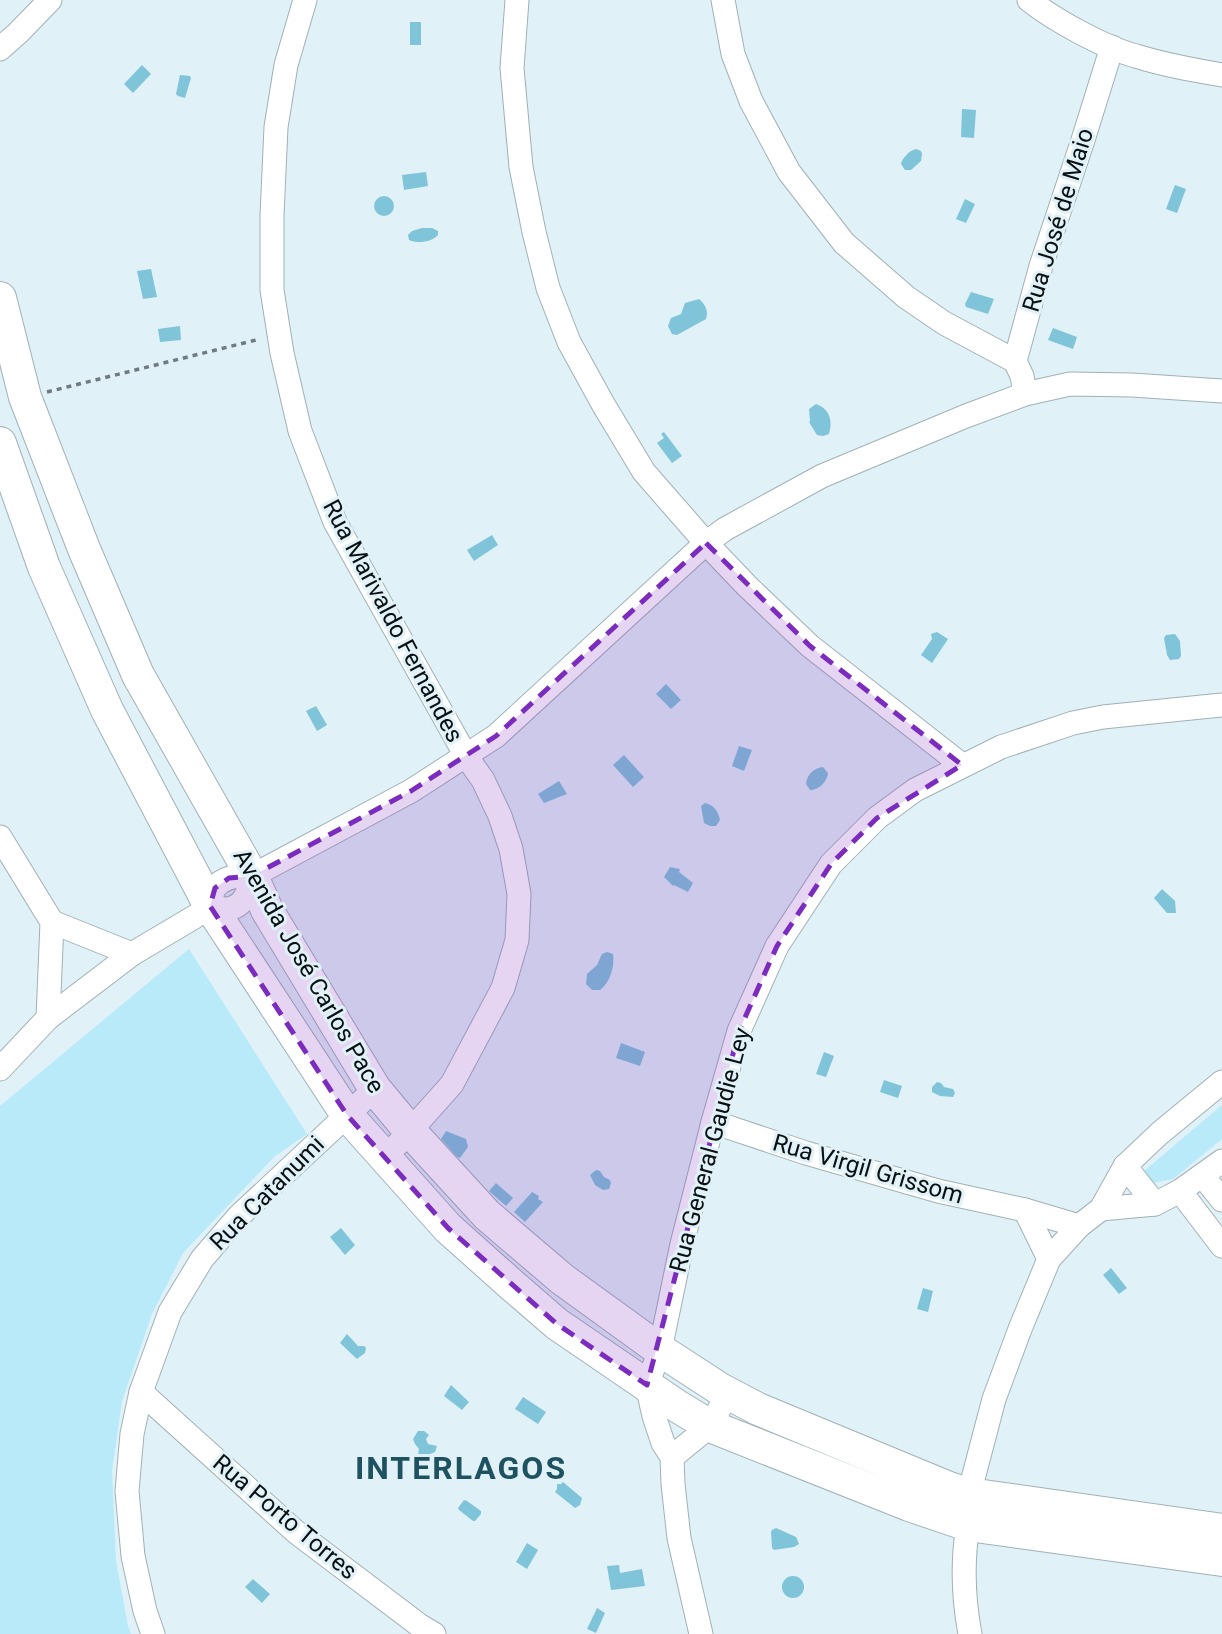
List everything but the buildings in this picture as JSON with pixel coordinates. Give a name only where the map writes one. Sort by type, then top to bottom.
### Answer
[{"type":"main road","name":"Avenida José Carlos Pace","points":[[0,299],[25,397],[84,549],[138,675],[252,876],[267,910],[375,1089],[487,1215],[562,1279],[660,1350],[758,1409],[969,1494],[1222,1530]]},
{"type":"main road","points":[[0,443],[44,567],[107,710],[210,906],[346,1115],[448,1228],[557,1324],[710,1426],[909,1505],[968,1525],[1222,1560]]},
{"type":"street","points":[[0,48],[50,0]]},
{"type":"street","name":"Rua Marivaldo Fernandes","points":[[305,0],[286,65],[276,127],[272,216],[272,290],[282,354],[300,431],[335,522],[466,756],[483,780],[500,816],[511,849],[519,894],[517,940],[503,988],[452,1084],[384,1157]]},
{"type":"street","points":[[517,0],[512,68],[521,167],[534,232],[548,288],[569,342],[603,404],[644,472],[747,586],[810,646],[962,765]]},
{"type":"street","points":[[723,0],[733,54],[751,100],[789,172],[844,243],[906,297],[944,323],[1015,361],[1022,376],[1025,394]]},
{"type":"street","points":[[1029,0],[1075,29],[1133,56],[1222,75]]},
{"type":"street","name":"Rua José de Maio","points":[[1015,361],[1041,266],[1112,47]]},
{"type":"street","points":[[0,1069],[48,1018],[132,954],[210,906],[228,909],[243,902],[252,876],[411,791],[496,736],[706,542],[725,529],[822,476],[1025,394],[1070,384],[1222,391]]},
{"type":"street","name":"Rua General Gaudie Ley","points":[[648,1385],[660,1350],[682,1244],[739,1031],[777,946],[831,864],[877,818],[915,790],[1001,747],[1073,723],[1103,717],[1222,705]]},
{"type":"street","points":[[0,837],[52,922],[48,1018]]},
{"type":"street","points":[[52,922],[132,954]]},
{"type":"street","points":[[969,1494],[994,1399],[1049,1259],[1079,1226],[1101,1209],[1125,1166],[1222,1082]]},
{"type":"street","name":"Rua Catanumi","points":[[153,1634],[133,1556],[127,1491],[132,1434],[141,1392],[170,1312],[202,1259],[239,1216],[375,1089]]},
{"type":"street","name":"Rua Virgil Grissom","points":[[713,1122],[806,1153],[937,1191],[1024,1210],[1079,1226]]},
{"type":"street","points":[[1101,1209],[1155,1203],[1180,1191],[1222,1161]]},
{"type":"street","points":[[1125,1166],[1155,1203]]},
{"type":"street","points":[[1203,1176],[1222,1200]]},
{"type":"street","points":[[1180,1191],[1222,1246]]},
{"type":"street","points":[[1024,1210],[1049,1259]]},
{"type":"street","points":[[648,1385],[663,1443],[673,1457],[679,1538],[701,1634]]},
{"type":"street","name":"Rua Porto Torres","points":[[141,1392],[296,1532],[434,1634]]},
{"type":"street","points":[[673,1457],[710,1426],[728,1393]]},
{"type":"street","points":[[968,1525],[963,1557],[963,1586],[970,1634]]},
{"type":"path","points":[[25,397],[279,334]]},
{"type":"highlighted area","points":[[706,543],[810,646],[962,765],[877,818],[831,864],[777,946],[739,1031],[647,1385],[557,1324],[448,1228],[347,1115],[210,906],[215,888],[229,878],[252,876],[411,791],[496,736]]},
{"type":"shaded area","points":[[410,22],[421,22],[421,45],[410,45]]},
{"type":"shaded area","points":[[142,65],[151,74],[133,93],[124,84]]},
{"type":"shaded area","points":[[180,75],[191,78],[185,98],[176,94]]},
{"type":"shaded area","points":[[962,109],[976,110],[974,138],[961,137]]},
{"type":"shaded area","points":[[916,149],[921,151],[921,161],[911,170],[905,170],[901,164],[903,159]]},
{"type":"shaded area","points":[[426,172],[428,186],[404,190],[402,175]]},
{"type":"shaded area","points":[[1175,185],[1186,189],[1177,213],[1166,209]]},
{"type":"shaded area","points":[[384,196],[391,199],[394,206],[391,213],[384,216],[377,213],[374,206],[377,199]]},
{"type":"shaded area","points":[[965,199],[975,204],[966,223],[956,219]]},
{"type":"shaded area","points":[[432,228],[438,231],[438,235],[425,242],[409,240],[408,235],[412,231]]},
{"type":"shaded area","points":[[151,269],[157,297],[143,299],[137,271]]},
{"type":"shaded area","points":[[971,292],[994,299],[988,314],[966,307]]},
{"type":"shaded area","points":[[699,299],[706,308],[706,319],[677,335],[672,334],[668,326],[671,318],[681,314],[685,303]]},
{"type":"shaded area","points":[[180,326],[181,340],[160,342],[158,329]]},
{"type":"shaded area","points":[[1053,328],[1077,337],[1073,349],[1048,340]]},
{"type":"shaded area","points":[[816,404],[827,412],[830,420],[829,434],[823,436],[817,435],[809,422],[809,409]]},
{"type":"shaded area","points":[[664,432],[682,456],[672,463],[657,443],[664,438],[661,434]]},
{"type":"shaded area","points":[[492,535],[498,545],[474,561],[467,550]]},
{"type":"shaded area","points":[[937,632],[948,639],[932,663],[921,655],[932,639],[931,634]]},
{"type":"shaded area","points":[[1175,634],[1180,641],[1181,656],[1179,659],[1170,660],[1164,638],[1166,635]]},
{"type":"shaded area","points":[[666,684],[681,700],[671,709],[656,694]]},
{"type":"shaded area","points":[[316,706],[327,725],[317,731],[306,711]]},
{"type":"shaded area","points":[[739,746],[752,750],[744,771],[732,766]]},
{"type":"shaded area","points":[[624,755],[644,777],[633,787],[613,765]]},
{"type":"shaded area","points":[[823,767],[828,773],[826,779],[822,785],[810,790],[806,784],[809,774]]},
{"type":"shaded area","points":[[559,781],[567,794],[544,803],[538,794]]},
{"type":"shaded area","points":[[705,803],[713,807],[718,814],[720,820],[716,826],[704,823],[701,806]]},
{"type":"shaded area","points":[[670,867],[680,869],[679,872],[693,883],[688,892],[673,886],[664,877]]},
{"type":"shaded area","points":[[1162,889],[1175,901],[1176,913],[1167,913],[1154,898]]},
{"type":"shaded area","points":[[189,949],[307,1134],[274,1157],[183,1253],[152,1314],[122,1401],[112,1471],[116,1561],[131,1634],[0,1634],[0,1106]]},
{"type":"shaded area","points":[[602,954],[613,954],[611,974],[600,990],[592,990],[586,984],[587,974],[597,965]]},
{"type":"shaded area","points":[[621,1043],[645,1052],[640,1066],[616,1058]]},
{"type":"shaded area","points":[[824,1052],[834,1056],[826,1077],[816,1074]]},
{"type":"shaded area","points":[[884,1080],[902,1086],[898,1098],[880,1092]]},
{"type":"shaded area","points":[[937,1082],[953,1089],[953,1097],[932,1092],[932,1087]]},
{"type":"shaded area","points":[[1222,1105],[1222,1139],[1173,1179],[1148,1184],[1137,1177]]},
{"type":"shaded area","points":[[446,1131],[466,1139],[468,1147],[460,1158],[441,1139]]},
{"type":"shaded area","points":[[596,1170],[610,1180],[609,1189],[603,1190],[595,1185],[590,1175]]},
{"type":"shaded area","points":[[496,1183],[513,1198],[506,1206],[489,1191]]},
{"type":"shaded area","points":[[532,1192],[543,1202],[525,1222],[514,1212]]},
{"type":"shaded area","points":[[341,1228],[355,1245],[345,1255],[330,1237]]},
{"type":"shaded area","points":[[1111,1268],[1127,1288],[1119,1294],[1103,1275]]},
{"type":"shaded area","points":[[923,1288],[933,1291],[928,1312],[917,1309]]},
{"type":"shaded area","points":[[347,1334],[358,1346],[366,1348],[365,1353],[357,1359],[340,1343]]},
{"type":"shaded area","points":[[451,1385],[469,1402],[462,1410],[444,1396]]},
{"type":"shaded area","points":[[523,1397],[546,1412],[538,1424],[515,1409]]},
{"type":"shaded area","points":[[418,1431],[429,1435],[426,1439],[428,1444],[437,1446],[435,1452],[418,1459],[413,1458],[418,1455],[419,1449],[413,1439]]},
{"type":"shaded area","points":[[563,1482],[582,1498],[580,1505],[575,1508],[555,1492],[557,1484]]},
{"type":"shaded area","points":[[464,1500],[481,1511],[475,1521],[459,1510]]},
{"type":"shaded area","points":[[776,1528],[796,1537],[799,1544],[774,1550],[771,1532]]},
{"type":"shaded area","points":[[527,1543],[538,1550],[527,1569],[516,1562]]},
{"type":"shaded area","points":[[619,1565],[620,1573],[642,1569],[645,1586],[611,1590],[607,1566]]},
{"type":"shaded area","points":[[793,1576],[801,1579],[804,1587],[801,1595],[793,1598],[785,1595],[782,1587],[785,1579]]},
{"type":"shaded area","points":[[253,1579],[270,1594],[262,1603],[245,1587]]},
{"type":"shaded area","points":[[597,1608],[605,1613],[596,1633],[587,1629]]},
{"type":"district","name":"INTERLAGOS","points":[[461,1468]]}]
